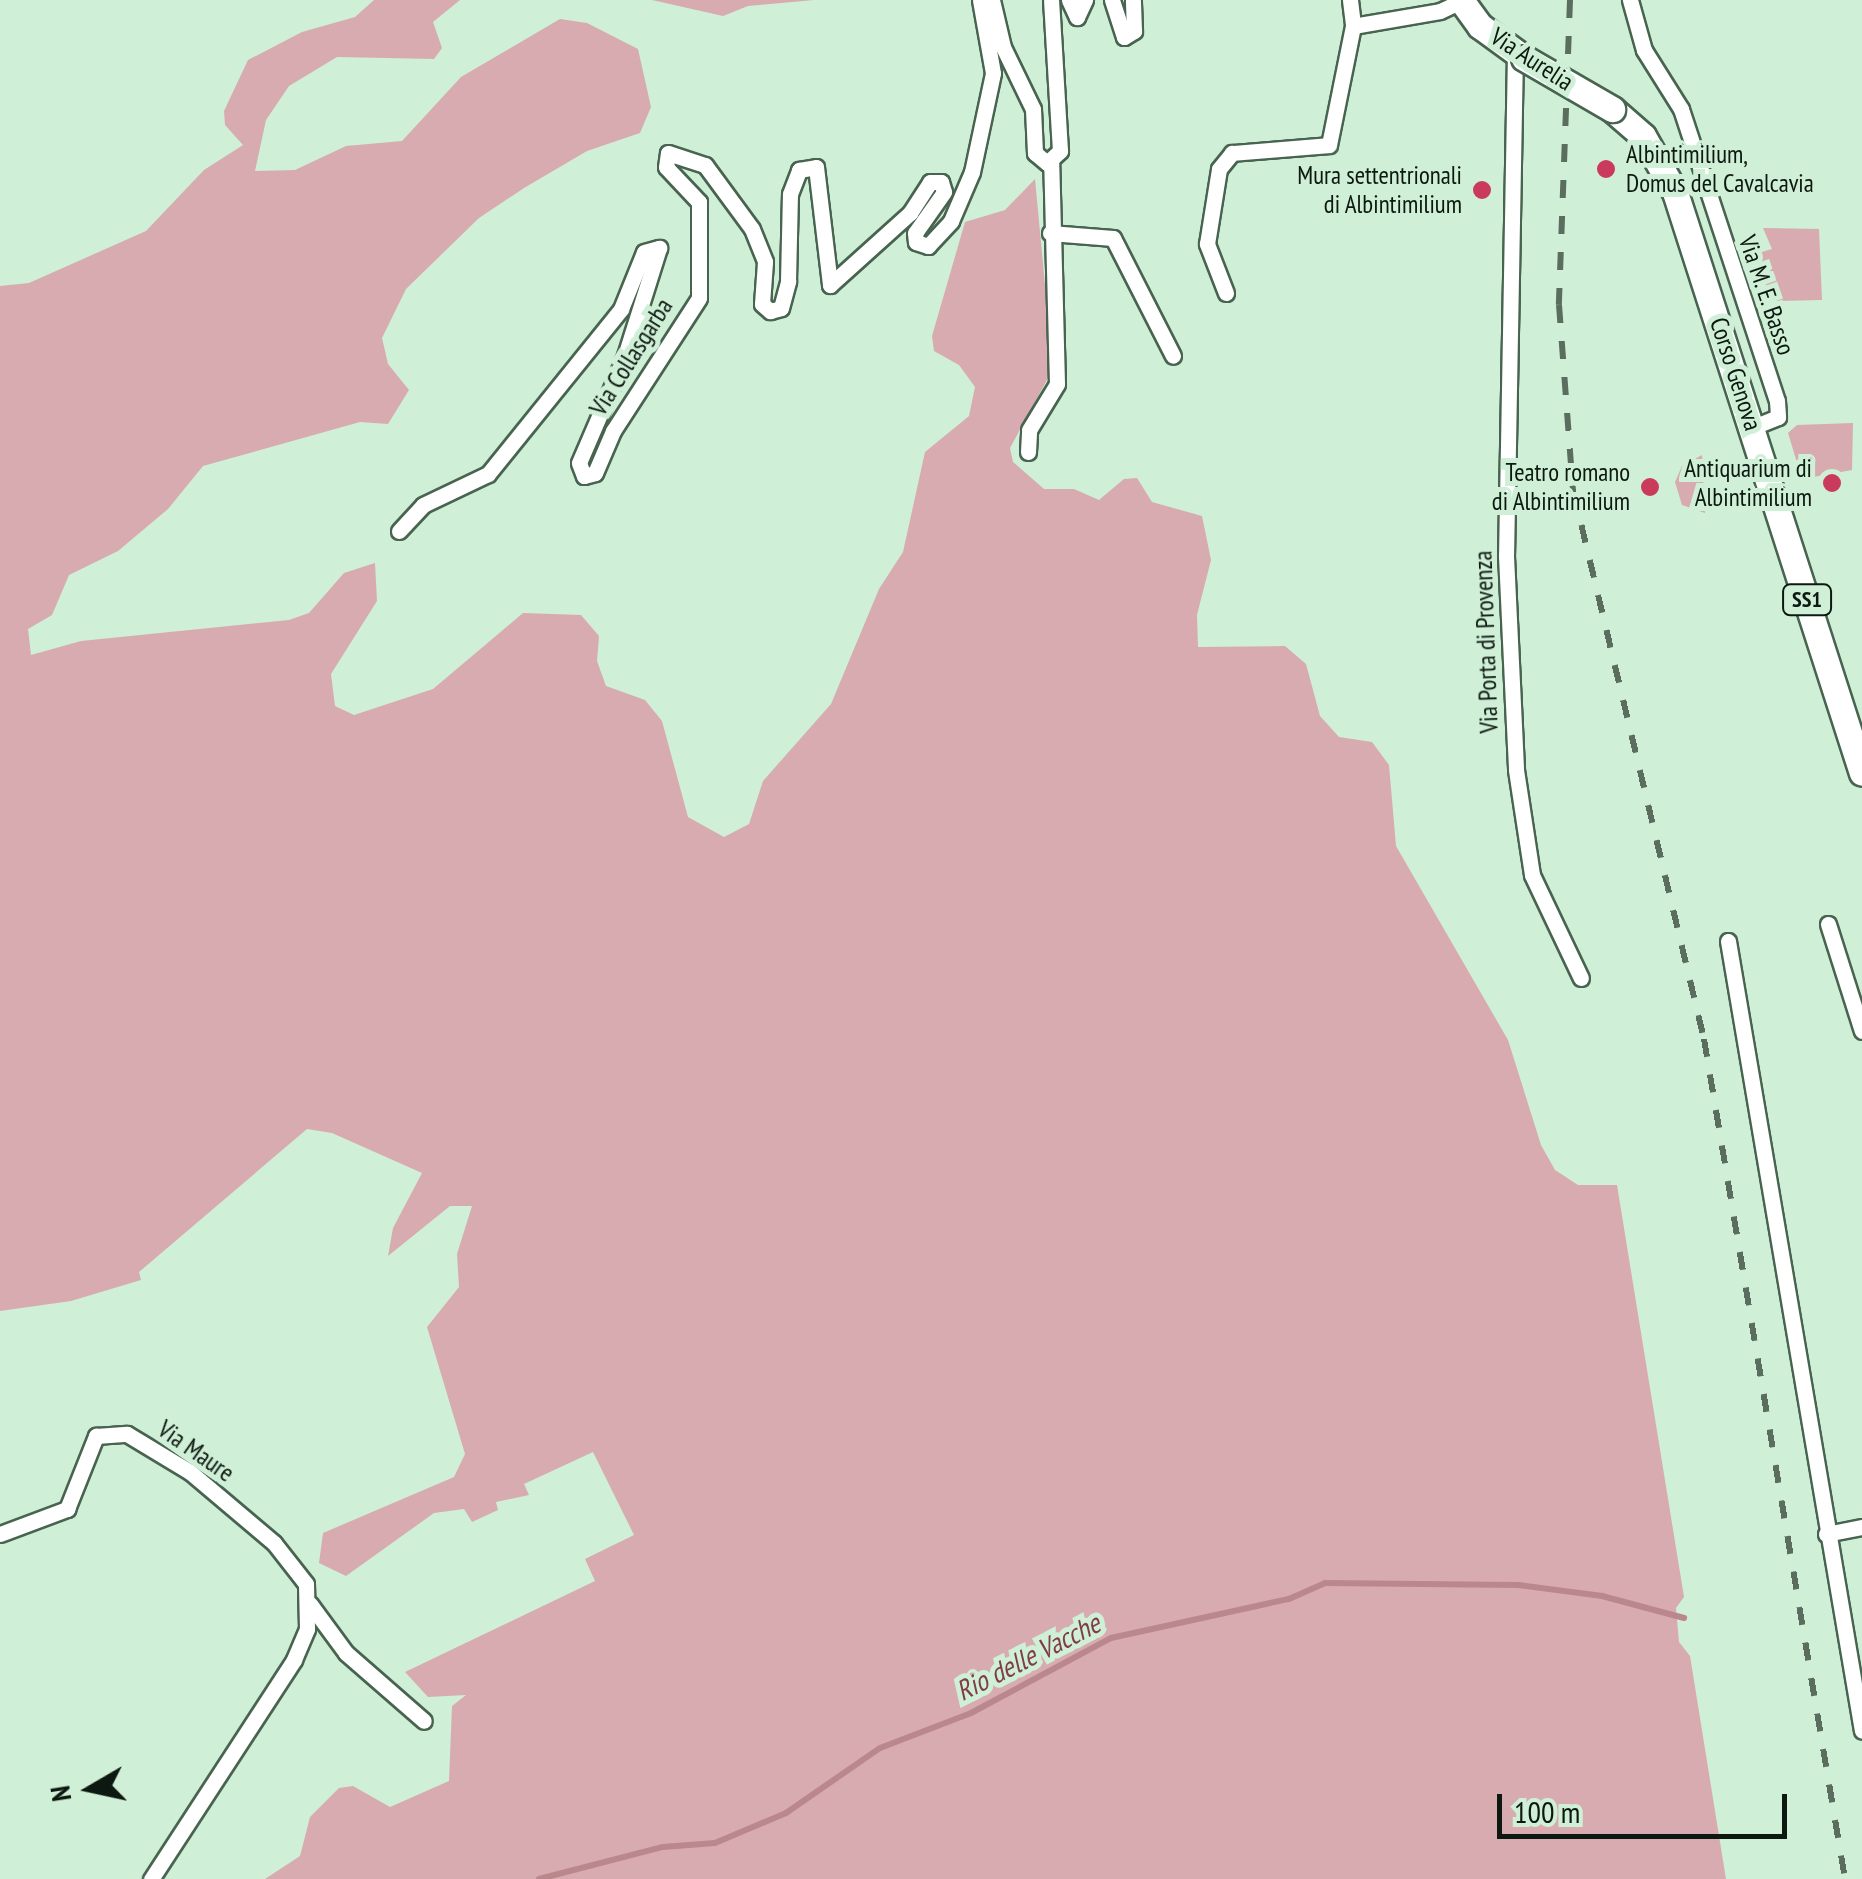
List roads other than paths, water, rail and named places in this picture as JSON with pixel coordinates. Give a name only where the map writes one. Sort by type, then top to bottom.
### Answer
[{"type":"main road","name":"Via Aurelia","points":[[1461,0],[1480,26],[1520,55],[1612,109]]},
{"type":"main road","name":"Corso Genova","points":[[1612,109],[1643,136],[1666,170],[1753,427],[1862,773]]},
{"type":"street","name":"Via Collasgarba","points":[[399,531],[423,505],[488,474],[622,308],[644,252],[658,248],[626,356],[579,463],[584,476],[597,471],[613,431],[699,298],[698,202],[666,167],[668,152],[705,165],[752,230],[765,262],[762,304],[770,311],[781,308],[788,280],[790,194],[805,165],[819,169],[823,188],[830,284],[910,213],[936,180],[944,192],[914,236],[918,245],[931,244],[950,221],[972,172],[993,73],[980,0]]},
{"type":"street","points":[[992,0],[1003,47],[1033,109],[1036,154],[1050,162]]},
{"type":"street","points":[[1028,452],[1029,430],[1057,384],[1050,162],[1060,151],[1051,0]]},
{"type":"street","points":[[1069,0],[1078,17],[1085,0]]},
{"type":"street","points":[[1112,0],[1124,37],[1134,31],[1133,0]]},
{"type":"street","points":[[1226,294],[1208,244],[1219,168],[1232,154],[1329,144],[1353,26],[1350,0]]},
{"type":"street","points":[[1353,26],[1440,11],[1461,0]]},
{"type":"street","name":"Via M. E. Basso","points":[[1630,0],[1644,50],[1681,108],[1777,402],[1778,418],[1753,427]]},
{"type":"street","name":"Via Porta di Provenza","points":[[1520,55],[1506,556],[1518,784],[1532,875],[1582,978]]},
{"type":"street","points":[[1050,233],[1113,238],[1173,356]]},
{"type":"street","points":[[1828,924],[1862,1031]]},
{"type":"street","points":[[1728,940],[1862,1730]]},
{"type":"street","name":"Via Maure","points":[[0,1534],[67,1509],[96,1436],[127,1434],[190,1472],[274,1543],[306,1584],[310,1604]]},
{"type":"street","points":[[1826,1534],[1862,1528]]},
{"type":"street","points":[[310,1604],[346,1653],[424,1721]]},
{"type":"street","points":[[152,1879],[294,1660],[310,1604]]},
{"type":"waterway","name":"Rio delle Vacche","points":[[539,1879],[663,1847],[715,1843],[786,1813],[880,1748],[971,1713],[1111,1638],[1289,1599],[1325,1583],[1518,1585],[1602,1596],[1684,1618]]},
{"type":"railway","points":[[1570,0],[1559,305],[1573,490],[1704,1039],[1845,1879]]},
{"type":"place","name":"Albintimilium, Domus del Cavalcavia","points":[[1606,169]]},
{"type":"place","name":"Mura settentrionali di Albintimilium","points":[[1482,190]]},
{"type":"place","name":"Antiquarium di Albintimilium","points":[[1832,483]]},
{"type":"place","name":"Teatro romano di Albintimilium","points":[[1650,487]]}]
